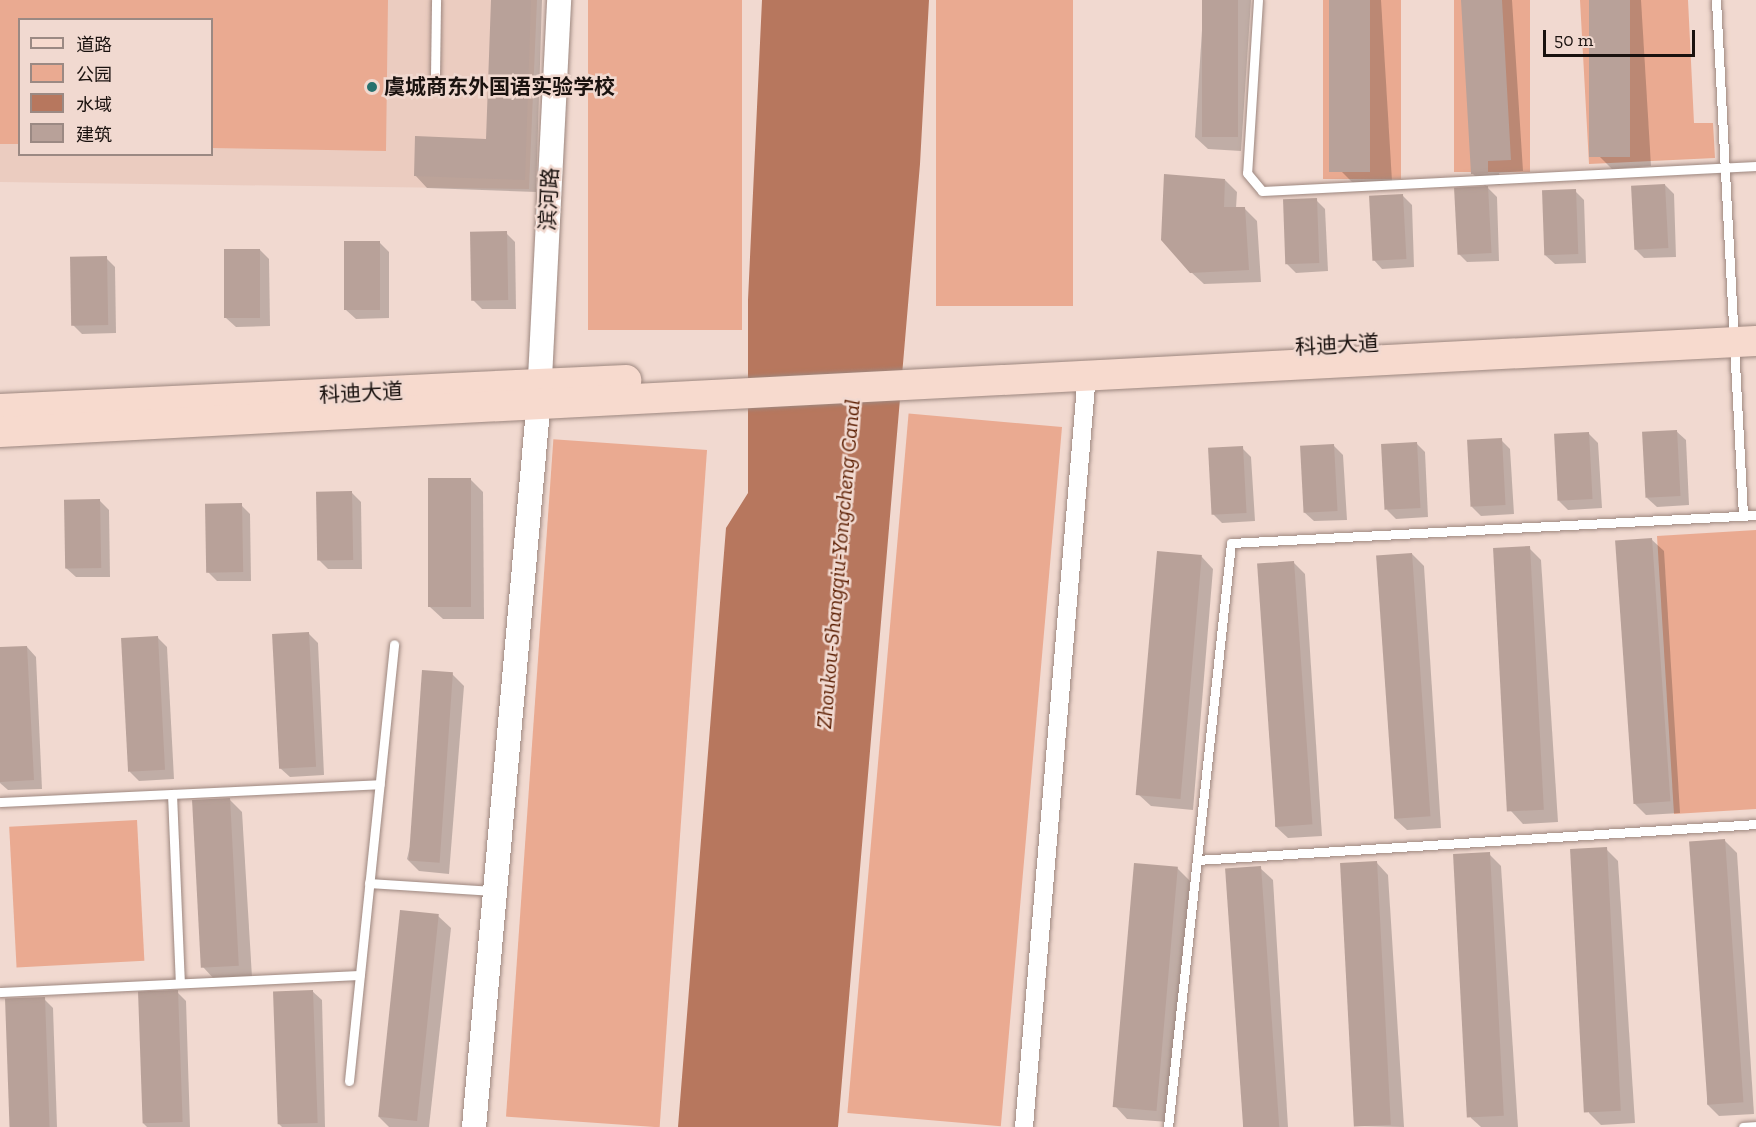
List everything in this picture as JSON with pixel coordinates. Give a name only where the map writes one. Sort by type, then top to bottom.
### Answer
[{"type":"main road","name":"科迪大道","points":[[918,374],[1087,374],[1745,333]]},
{"type":"main road","name":"科迪大道","points":[[0,432],[722,384],[1745,333]]},
{"type":"main road","name":"科迪大道","points":[[0,409],[539,396]]},
{"type":"street","name":"滨河路","points":[[474,1127],[539,396],[560,0]]},
{"type":"street","points":[[1024,1127],[1087,374]]},
{"type":"lane","points":[[435,76],[436,0]]},
{"type":"lane","points":[[1258,0],[1247,173],[1262,191],[1756,166]]},
{"type":"lane","points":[[1716,0],[1725,168],[1745,333],[1743,516]]},
{"type":"lane","points":[[1168,1127],[1231,543],[1756,515]]},
{"type":"lane","points":[[349,1081],[394,644]]},
{"type":"lane","points":[[0,802],[380,784]]},
{"type":"lane","points":[[172,794],[180,983]]},
{"type":"lane","points":[[1197,860],[1756,824]]},
{"type":"lane","points":[[369,883],[495,891]]},
{"type":"lane","points":[[0,992],[360,975]]},
{"type":"lane","points":[[1743,1127],[1756,1126]]},
{"type":"shaded area","name":"虞城商东外国语实验学校","points":[[0,0],[537,0],[529,189],[0,182]]},
{"type":"green space","points":[[0,0],[388,0],[386,151],[213,148],[213,18],[18,18],[18,144],[0,144]]},
{"type":"green space","points":[[588,0],[742,0],[742,330],[588,330]]},
{"type":"green space","points":[[936,0],[1073,0],[1073,306],[936,306]]},
{"type":"green space","points":[[1323,0],[1401,0],[1401,179],[1323,179]]},
{"type":"green space","points":[[1454,0],[1530,0],[1530,172],[1454,172]]},
{"type":"green space","points":[[1580,0],[1688,0],[1694,123],[1713,123],[1715,158],[1589,164]]},
{"type":"green space","points":[[909,414],[1062,427],[1001,1126],[847,1113]]},
{"type":"green space","points":[[553,439],[707,450],[660,1127],[506,1117]]},
{"type":"green space","points":[[1756,530],[1756,809],[1674,814],[1657,536]]},
{"type":"green space","points":[[137,820],[144,961],[17,968],[9,827]]},
{"type":"water","name":"Zhoukou-Shangqiu-Yongcheng Canal","points":[[762,0],[929,0],[920,164],[838,1127],[678,1127],[726,528],[748,493],[748,300]]},
{"type":"building","points":[[491,0],[531,0],[525,180],[414,176],[415,136],[486,139]]},
{"type":"building","points":[[1202,0],[1238,0],[1238,137],[1202,137]]},
{"type":"building","points":[[1329,0],[1370,0],[1370,172],[1329,172]]},
{"type":"building","points":[[1461,0],[1502,0],[1511,160],[1488,161],[1488,173],[1471,174]]},
{"type":"building","points":[[1589,0],[1630,0],[1630,157],[1589,157]]},
{"type":"building","points":[[1164,174],[1225,179],[1224,207],[1245,207],[1249,270],[1190,273],[1161,240]]},
{"type":"building","points":[[1665,184],[1668,248],[1634,250],[1631,186]]},
{"type":"building","points":[[1488,186],[1492,253],[1458,255],[1454,188]]},
{"type":"building","points":[[1576,189],[1578,254],[1544,255],[1542,190]]},
{"type":"building","points":[[1403,194],[1406,259],[1372,261],[1369,196]]},
{"type":"building","points":[[1317,198],[1319,263],[1285,264],[1283,199]]},
{"type":"building","points":[[507,231],[508,300],[471,301],[470,232]]},
{"type":"building","points":[[344,241],[380,241],[380,310],[344,310]]},
{"type":"building","points":[[224,249],[260,249],[260,318],[224,318]]},
{"type":"building","points":[[107,256],[108,325],[71,326],[70,257]]},
{"type":"building","points":[[1677,430],[1680,496],[1646,498],[1642,432]]},
{"type":"building","points":[[1589,432],[1593,499],[1558,501],[1554,434]]},
{"type":"building","points":[[1502,438],[1506,505],[1471,507],[1467,440]]},
{"type":"building","points":[[1417,442],[1420,508],[1385,510],[1381,444]]},
{"type":"building","points":[[1334,444],[1338,511],[1304,513],[1300,446]]},
{"type":"building","points":[[1243,446],[1247,513],[1212,515],[1208,448]]},
{"type":"building","points":[[428,478],[471,478],[471,607],[428,607]]},
{"type":"building","points":[[352,491],[353,560],[317,561],[316,492]]},
{"type":"building","points":[[100,499],[101,568],[65,569],[64,500]]},
{"type":"building","points":[[242,503],[243,572],[206,573],[205,504]]},
{"type":"building","points":[[1652,538],[1670,801],[1634,804],[1615,541]]},
{"type":"building","points":[[1530,546],[1544,810],[1507,812],[1493,548]]},
{"type":"building","points":[[1157,551],[1202,555],[1180,799],[1136,795]]},
{"type":"building","points":[[1412,553],[1430,816],[1395,819],[1376,556]]},
{"type":"building","points":[[1294,561],[1312,824],[1276,827],[1257,564]]},
{"type":"building","points":[[309,632],[316,767],[279,769],[272,634]]},
{"type":"building","points":[[158,636],[165,770],[128,772],[121,638]]},
{"type":"building","points":[[27,646],[34,780],[0,782],[0,647]]},
{"type":"building","points":[[422,670],[453,672],[440,863],[409,861]]},
{"type":"building","points":[[230,798],[239,966],[201,968],[192,800]]},
{"type":"building","points":[[1725,839],[1743,1102],[1708,1105],[1689,842]]},
{"type":"building","points":[[1607,847],[1621,1111],[1584,1113],[1570,849]]},
{"type":"building","points":[[1490,852],[1504,1116],[1467,1118],[1453,854]]},
{"type":"building","points":[[1377,861],[1391,1125],[1354,1127],[1340,863]]},
{"type":"building","points":[[1134,863],[1178,867],[1156,1111],[1113,1107]]},
{"type":"building","points":[[1261,866],[1279,1127],[1243,1127],[1225,869]]},
{"type":"building","points":[[400,910],[439,914],[417,1121],[378,1117]]},
{"type":"building","points":[[178,990],[183,1122],[143,1123],[138,991]]},
{"type":"building","points":[[313,990],[318,1123],[278,1124],[273,991]]},
{"type":"building","points":[[45,997],[50,1127],[10,1127],[5,998]]},
{"type":"place","name":"虞城商东外国语实验学校","points":[[372,87]]}]
